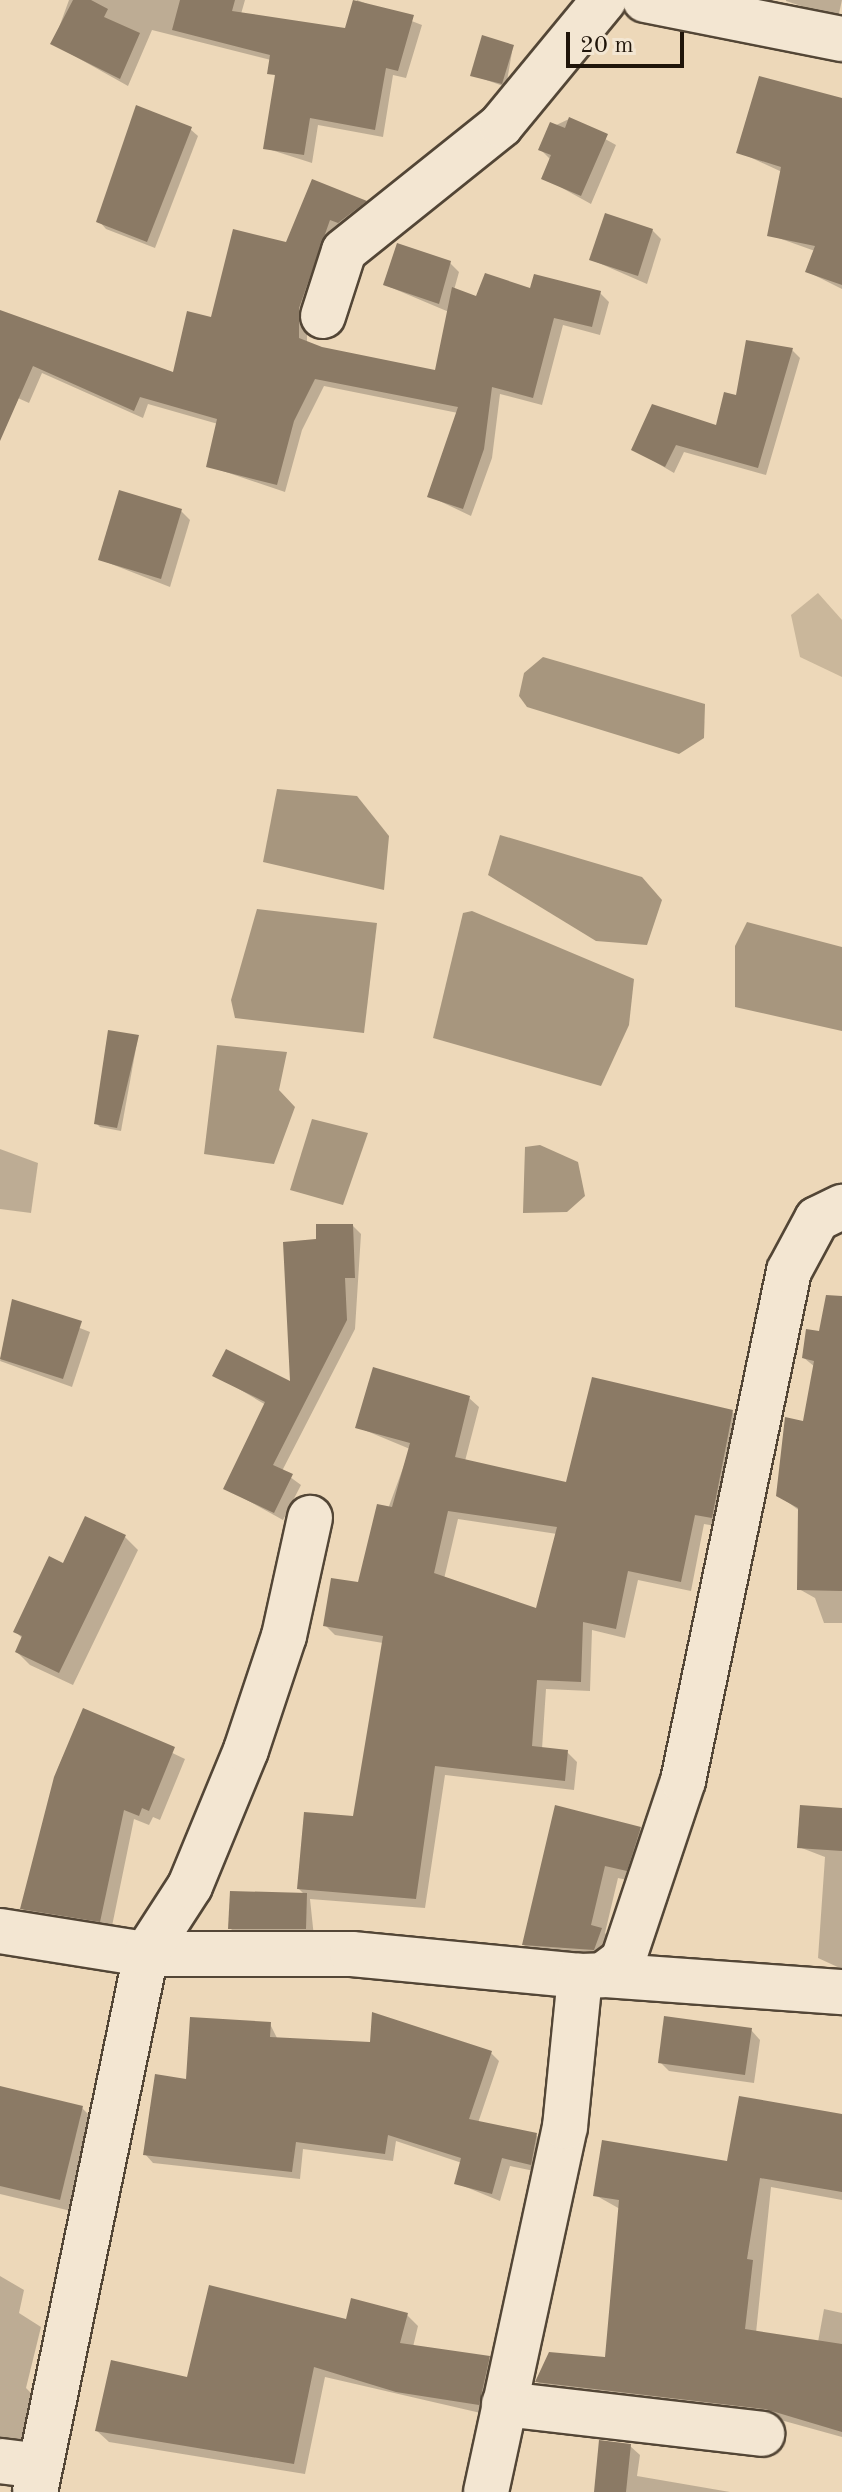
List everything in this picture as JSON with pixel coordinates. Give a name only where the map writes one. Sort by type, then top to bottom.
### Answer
[{"type":"street","points":[[323,316],[344,251],[501,125],[604,0]]},
{"type":"street","points":[[645,0],[842,39]]},
{"type":"street","points":[[592,1976],[623,1960],[636,1929],[683,1781],[789,1271],[817,1219],[842,1207]]},
{"type":"street","points":[[24,2473],[146,1954],[190,1886],[246,1750],[284,1636],[310,1518]]},
{"type":"street","points":[[0,1931],[146,1954],[352,1954],[592,1976],[842,1992]]},
{"type":"street","points":[[486,2492],[565,2127],[592,1976]]},
{"type":"street","points":[[504,2404],[762,2434]]},
{"type":"shaded area","points":[[818,593],[842,620],[842,677],[800,657],[791,615]]},
{"type":"shaded area","points":[[543,657],[705,704],[704,738],[679,754],[527,707],[519,696],[524,673]]},
{"type":"shaded area","points":[[277,789],[357,796],[389,836],[384,890],[263,862]]},
{"type":"shaded area","points":[[500,835],[642,877],[662,900],[647,945],[596,941],[488,875]]},
{"type":"shaded area","points":[[257,909],[377,923],[364,1033],[235,1018],[231,1000]]},
{"type":"shaded area","points":[[472,911],[634,979],[629,1025],[601,1086],[433,1038],[463,913]]},
{"type":"shaded area","points":[[747,922],[842,947],[842,1031],[735,1007],[735,946]]},
{"type":"shaded area","points":[[217,1045],[287,1052],[279,1090],[295,1107],[274,1164],[204,1154]]},
{"type":"shaded area","points":[[312,1119],[368,1133],[343,1205],[290,1190]]},
{"type":"shaded area","points":[[540,1145],[578,1162],[585,1196],[567,1212],[523,1213],[525,1147]]},
{"type":"building","points":[[73,0],[91,0],[108,9],[104,17],[140,33],[120,79],[50,44]]},
{"type":"building","points":[[180,0],[235,0],[232,11],[345,28],[353,0],[414,15],[398,71],[386,68],[375,130],[310,118],[304,155],[263,149],[275,75],[267,74],[270,55],[172,30]]},
{"type":"building","points":[[482,35],[514,45],[502,84],[470,76]]},
{"type":"building","points":[[759,76],[842,98],[842,285],[805,272],[815,246],[767,236],[781,167],[736,153]]},
{"type":"building","points":[[136,105],[192,127],[147,242],[96,222]]},
{"type":"building","points":[[569,117],[608,134],[581,196],[541,179],[551,155],[538,150],[550,122],[565,128]]},
{"type":"building","points":[[312,179],[367,201],[338,223],[330,220],[299,308],[299,338],[322,347],[435,370],[452,287],[476,296],[485,273],[530,288],[534,274],[601,291],[592,327],[554,318],[533,398],[492,387],[484,449],[463,509],[427,497],[458,407],[315,379],[294,421],[277,485],[206,467],[217,419],[140,397],[134,411],[33,366],[0,441],[0,310],[173,372],[187,311],[211,317],[233,229],[286,242]]},
{"type":"building","points":[[605,213],[653,229],[638,276],[589,260]]},
{"type":"building","points":[[397,243],[451,261],[439,304],[383,285]]},
{"type":"building","points":[[746,340],[793,348],[758,468],[676,445],[665,467],[631,450],[652,404],[716,425],[724,392],[736,395]]},
{"type":"building","points":[[119,490],[182,509],[161,579],[98,560]]},
{"type":"building","points":[[108,1030],[139,1035],[117,1128],[94,1124]]},
{"type":"building","points":[[316,1224],[353,1224],[355,1278],[345,1278],[347,1320],[273,1465],[293,1474],[274,1513],[223,1489],[265,1402],[212,1376],[226,1349],[290,1381],[283,1242],[316,1239]]},
{"type":"building","points":[[826,1295],[842,1296],[842,1591],[797,1590],[798,1508],[776,1496],[785,1417],[803,1421],[814,1361],[802,1358],[806,1329],[819,1331]]},
{"type":"building","points":[[12,1299],[82,1321],[63,1379],[0,1359]]},
{"type":"building","points":[[373,1367],[470,1396],[455,1457],[566,1482],[592,1377],[733,1410],[712,1518],[695,1515],[681,1582],[628,1571],[616,1629],[583,1622],[581,1682],[537,1680],[532,1746],[568,1750],[565,1781],[435,1766],[416,1899],[297,1889],[304,1812],[353,1816],[383,1636],[323,1626],[331,1578],[358,1582],[377,1504],[392,1507],[410,1443],[355,1428]],"holes":[[[448,1511],[557,1527],[536,1608],[434,1573]]]},
{"type":"building","points":[[85,1516],[126,1535],[59,1673],[15,1652],[22,1636],[13,1632],[49,1556],[63,1563]]},
{"type":"building","points":[[83,1708],[175,1747],[149,1811],[142,1808],[139,1816],[124,1810],[100,1922],[20,1909],[54,1777]]},
{"type":"building","points":[[555,1805],[641,1827],[627,1871],[605,1866],[591,1925],[602,1928],[594,1950],[522,1945]]},
{"type":"building","points":[[800,1805],[842,1808],[842,1851],[797,1848]]},
{"type":"building","points":[[230,1891],[307,1893],[306,1929],[228,1929]]},
{"type":"building","points":[[372,2012],[492,2051],[469,2119],[537,2133],[531,2165],[502,2158],[492,2194],[454,2184],[461,2158],[388,2135],[385,2154],[296,2142],[292,2172],[143,2155],[155,2074],[186,2079],[190,2017],[271,2022],[270,2037],[370,2042]]},
{"type":"building","points":[[664,2016],[752,2028],[745,2075],[658,2063]]},
{"type":"building","points":[[0,2086],[83,2106],[60,2200],[0,2186]]},
{"type":"building","points":[[739,2096],[842,2114],[842,2192],[760,2178],[747,2259],[753,2260],[745,2329],[842,2344],[842,2432],[765,2409],[535,2382],[549,2352],[605,2357],[619,2200],[593,2196],[602,2140],[727,2161]]},
{"type":"building","points":[[209,2285],[346,2319],[351,2298],[408,2313],[400,2343],[490,2356],[479,2405],[396,2392],[314,2367],[294,2464],[95,2431],[111,2360],[187,2377]]},
{"type":"building","points":[[599,2440],[631,2444],[626,2492],[594,2492]]}]
